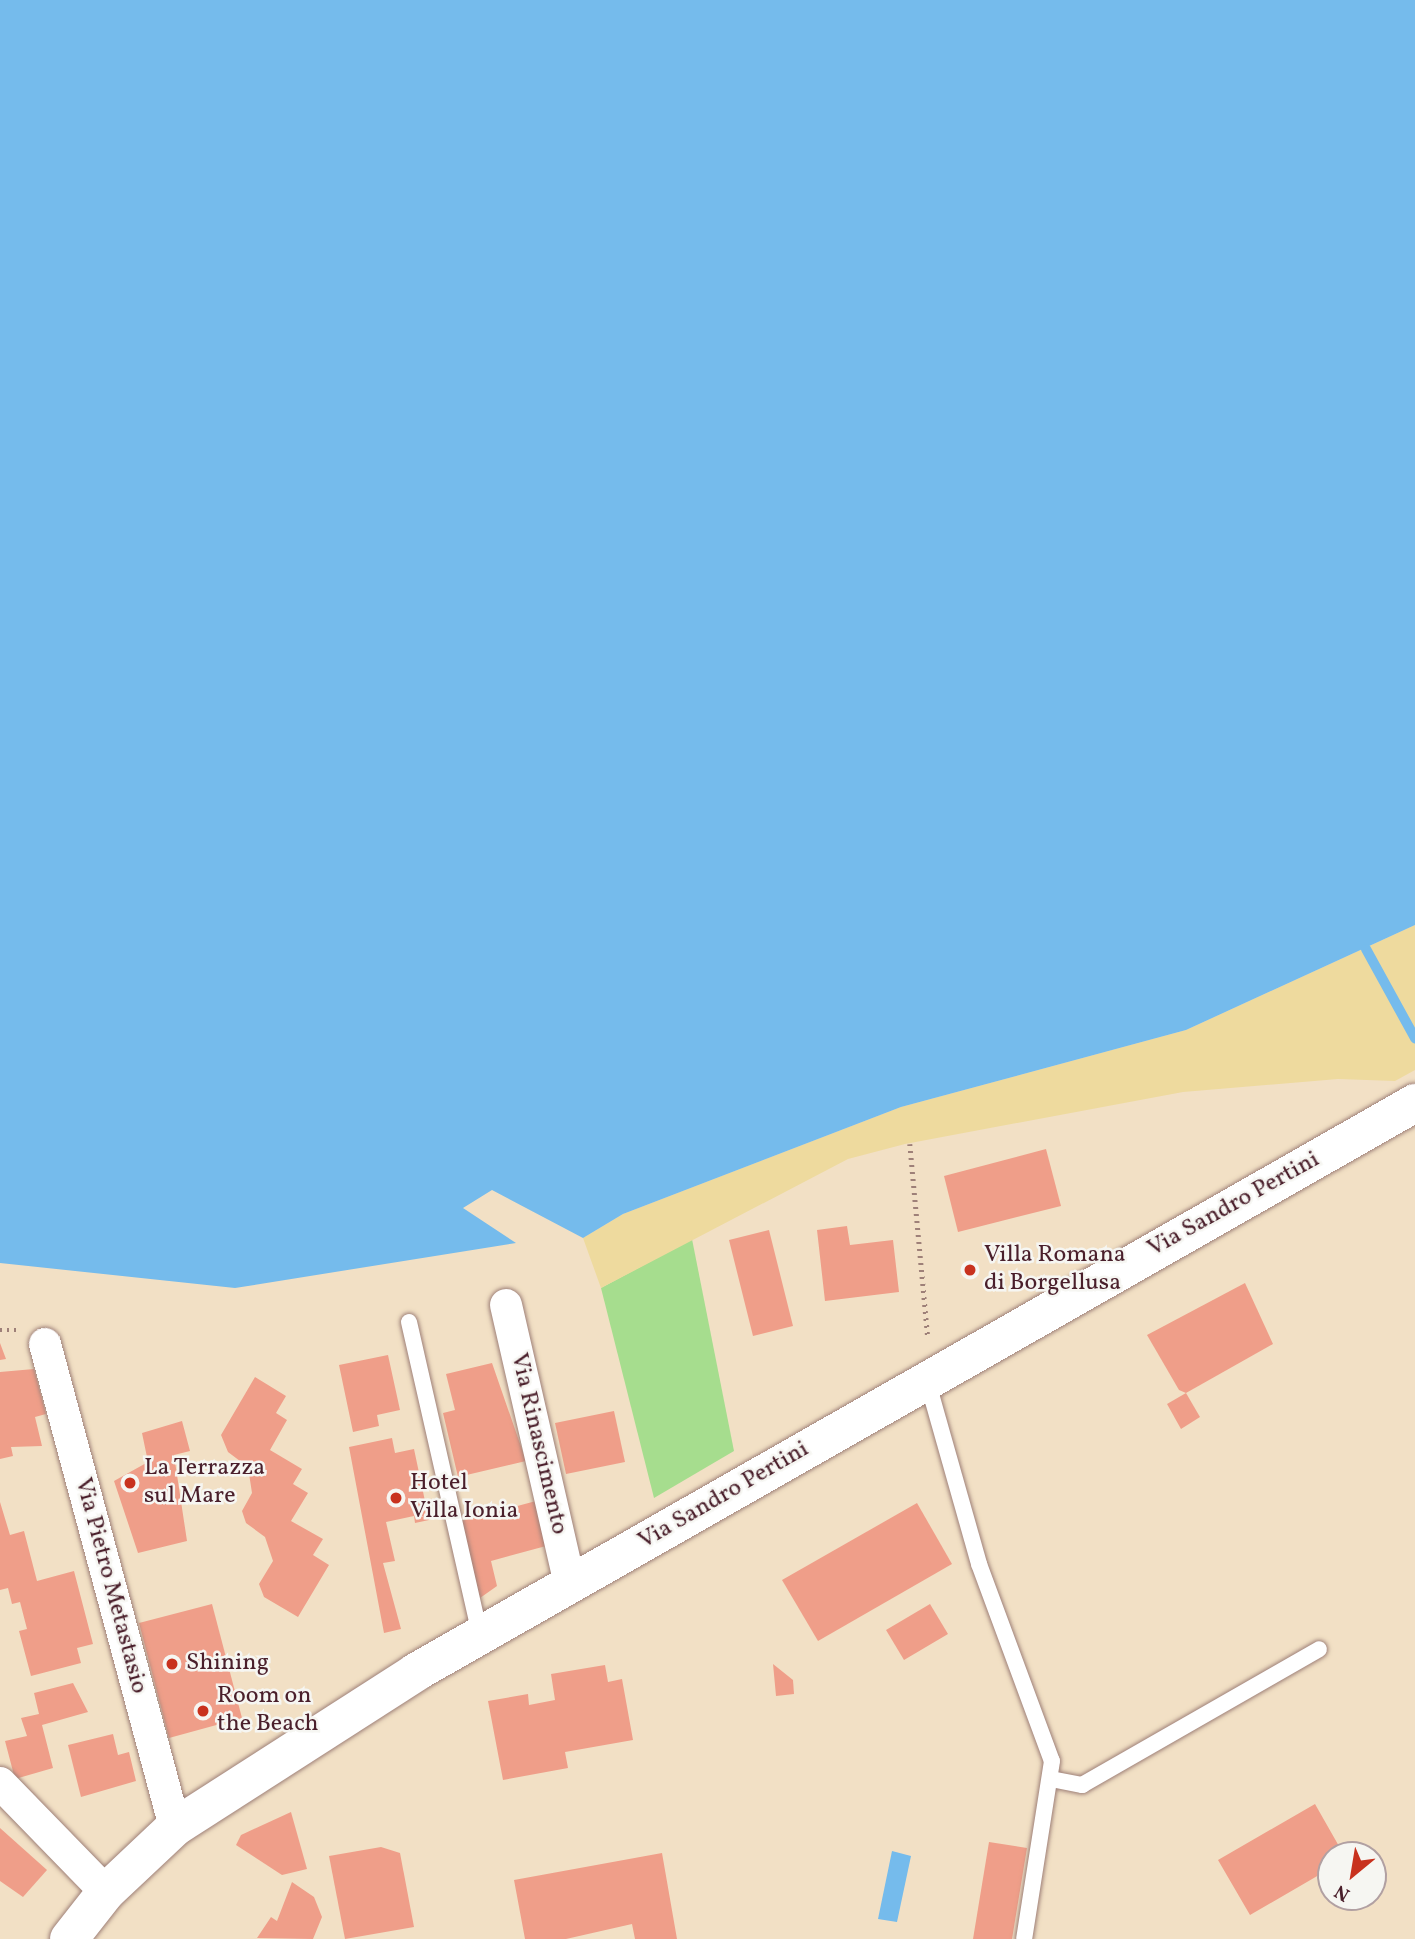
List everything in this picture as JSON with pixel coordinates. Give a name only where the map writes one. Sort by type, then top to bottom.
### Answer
[{"type":"street","name":"Via Sandro Pertini","points":[[69,1939],[106,1892],[175,1828],[480,1635],[1415,1102]]},
{"type":"street","name":"Via Rinascimento","points":[[506,1305],[570,1584]]},
{"type":"street","name":"Via Pietro Metastasio","points":[[45,1344],[175,1828]]},
{"type":"street","points":[[3,1791],[106,1892]]},
{"type":"lane","points":[[409,1322],[480,1635]]},
{"type":"lane","points":[[930,1378],[979,1564],[1048,1742],[1051,1779],[1024,1939]]},
{"type":"lane","points":[[1051,1779],[1082,1785],[1320,1648]]},
{"type":"path","points":[[910,1144],[930,1378]]},
{"type":"green space","points":[[692,1239],[734,1451],[654,1498],[601,1288]]},
{"type":"sand","points":[[1415,925],[1415,1070],[1395,1081],[1338,1079],[1183,1092],[905,1144],[848,1159],[601,1288],[583,1238],[623,1214],[901,1107],[1186,1030]]},
{"type":"water","points":[[0,0],[1415,0],[1415,925],[1186,1030],[901,1107],[623,1214],[583,1238],[492,1190],[463,1208],[516,1243],[235,1288],[0,1263]]},
{"type":"water","points":[[892,1851],[911,1856],[897,1922],[878,1919]]},
{"type":"building","points":[[1046,1149],[1061,1206],[958,1232],[944,1176]]},
{"type":"building","points":[[847,1226],[850,1245],[893,1240],[899,1292],[825,1301],[817,1230]]},
{"type":"building","points":[[769,1230],[793,1326],[753,1336],[729,1240]]},
{"type":"building","points":[[1245,1283],[1273,1344],[1186,1393],[1179,1390],[1147,1335]]},
{"type":"building","points":[[0,1343],[6,1359],[0,1360]]},
{"type":"building","points":[[388,1355],[400,1410],[377,1415],[379,1426],[353,1432],[339,1365]]},
{"type":"building","points":[[492,1363],[526,1461],[458,1477],[443,1413],[455,1410],[446,1374]]},
{"type":"building","points":[[34,1369],[46,1414],[35,1417],[42,1446],[11,1447],[13,1456],[0,1459],[0,1372]]},
{"type":"building","points":[[255,1377],[286,1396],[276,1413],[287,1420],[270,1450],[302,1469],[293,1484],[308,1493],[291,1521],[323,1539],[313,1555],[329,1565],[298,1617],[264,1597],[259,1584],[273,1561],[265,1537],[246,1523],[242,1511],[252,1493],[248,1467],[228,1452],[221,1435]]},
{"type":"building","points":[[1186,1393],[1200,1417],[1181,1429],[1167,1404]]},
{"type":"building","points":[[614,1411],[625,1462],[566,1474],[555,1423]]},
{"type":"building","points":[[182,1421],[190,1451],[174,1455],[187,1541],[138,1553],[114,1481],[148,1462],[142,1433]]},
{"type":"building","points":[[392,1438],[395,1453],[414,1449],[429,1520],[415,1523],[414,1516],[386,1522],[395,1561],[383,1563],[401,1629],[384,1633],[349,1447]]},
{"type":"building","points":[[536,1501],[546,1546],[491,1561],[497,1586],[480,1598],[461,1521]]},
{"type":"building","points":[[0,1502],[10,1535],[24,1531],[37,1581],[74,1571],[93,1644],[77,1648],[81,1663],[31,1676],[19,1631],[27,1629],[20,1602],[12,1604],[8,1588],[0,1590]]},
{"type":"building","points":[[917,1503],[952,1564],[818,1641],[782,1580]]},
{"type":"building","points":[[212,1604],[242,1718],[169,1738],[139,1623]]},
{"type":"building","points":[[930,1604],[948,1634],[904,1660],[886,1630]]},
{"type":"building","points":[[773,1664],[793,1680],[794,1694],[776,1696]]},
{"type":"building","points":[[605,1665],[608,1682],[622,1679],[633,1740],[565,1752],[568,1768],[503,1780],[488,1701],[528,1694],[529,1705],[555,1700],[551,1674]]},
{"type":"building","points":[[73,1683],[88,1712],[42,1725],[53,1768],[15,1779],[5,1741],[27,1736],[21,1718],[39,1714],[34,1693]]},
{"type":"building","points":[[113,1734],[118,1755],[129,1752],[136,1781],[81,1797],[68,1745]]},
{"type":"building","points":[[1315,1804],[1336,1841],[1317,1841],[1317,1876],[1250,1915],[1218,1860]]},
{"type":"building","points":[[291,1812],[307,1869],[282,1875],[236,1845],[241,1835]]},
{"type":"building","points":[[0,1828],[47,1870],[23,1897],[0,1881]]},
{"type":"building","points":[[989,1842],[1027,1848],[1012,1939],[973,1939]]},
{"type":"building","points":[[381,1847],[400,1853],[414,1927],[345,1939],[329,1856]]},
{"type":"building","points":[[662,1853],[677,1939],[635,1939],[632,1924],[566,1939],[525,1939],[514,1880]]},
{"type":"building","points":[[292,1882],[314,1897],[322,1917],[313,1939],[257,1938],[271,1917],[277,1921]]},
{"type":"waterway","points":[[1366,949],[1415,1038]]},
{"type":"place","name":"Villa Romana di Borgellusa","points":[[970,1270]]},
{"type":"place","name":"La Terrazza sul Mare","points":[[130,1483]]},
{"type":"place","name":"Hotel Villa Ionia","points":[[396,1498]]},
{"type":"place","name":"Shining","points":[[172,1664]]},
{"type":"place","name":"Room on the Beach","points":[[203,1711]]}]
